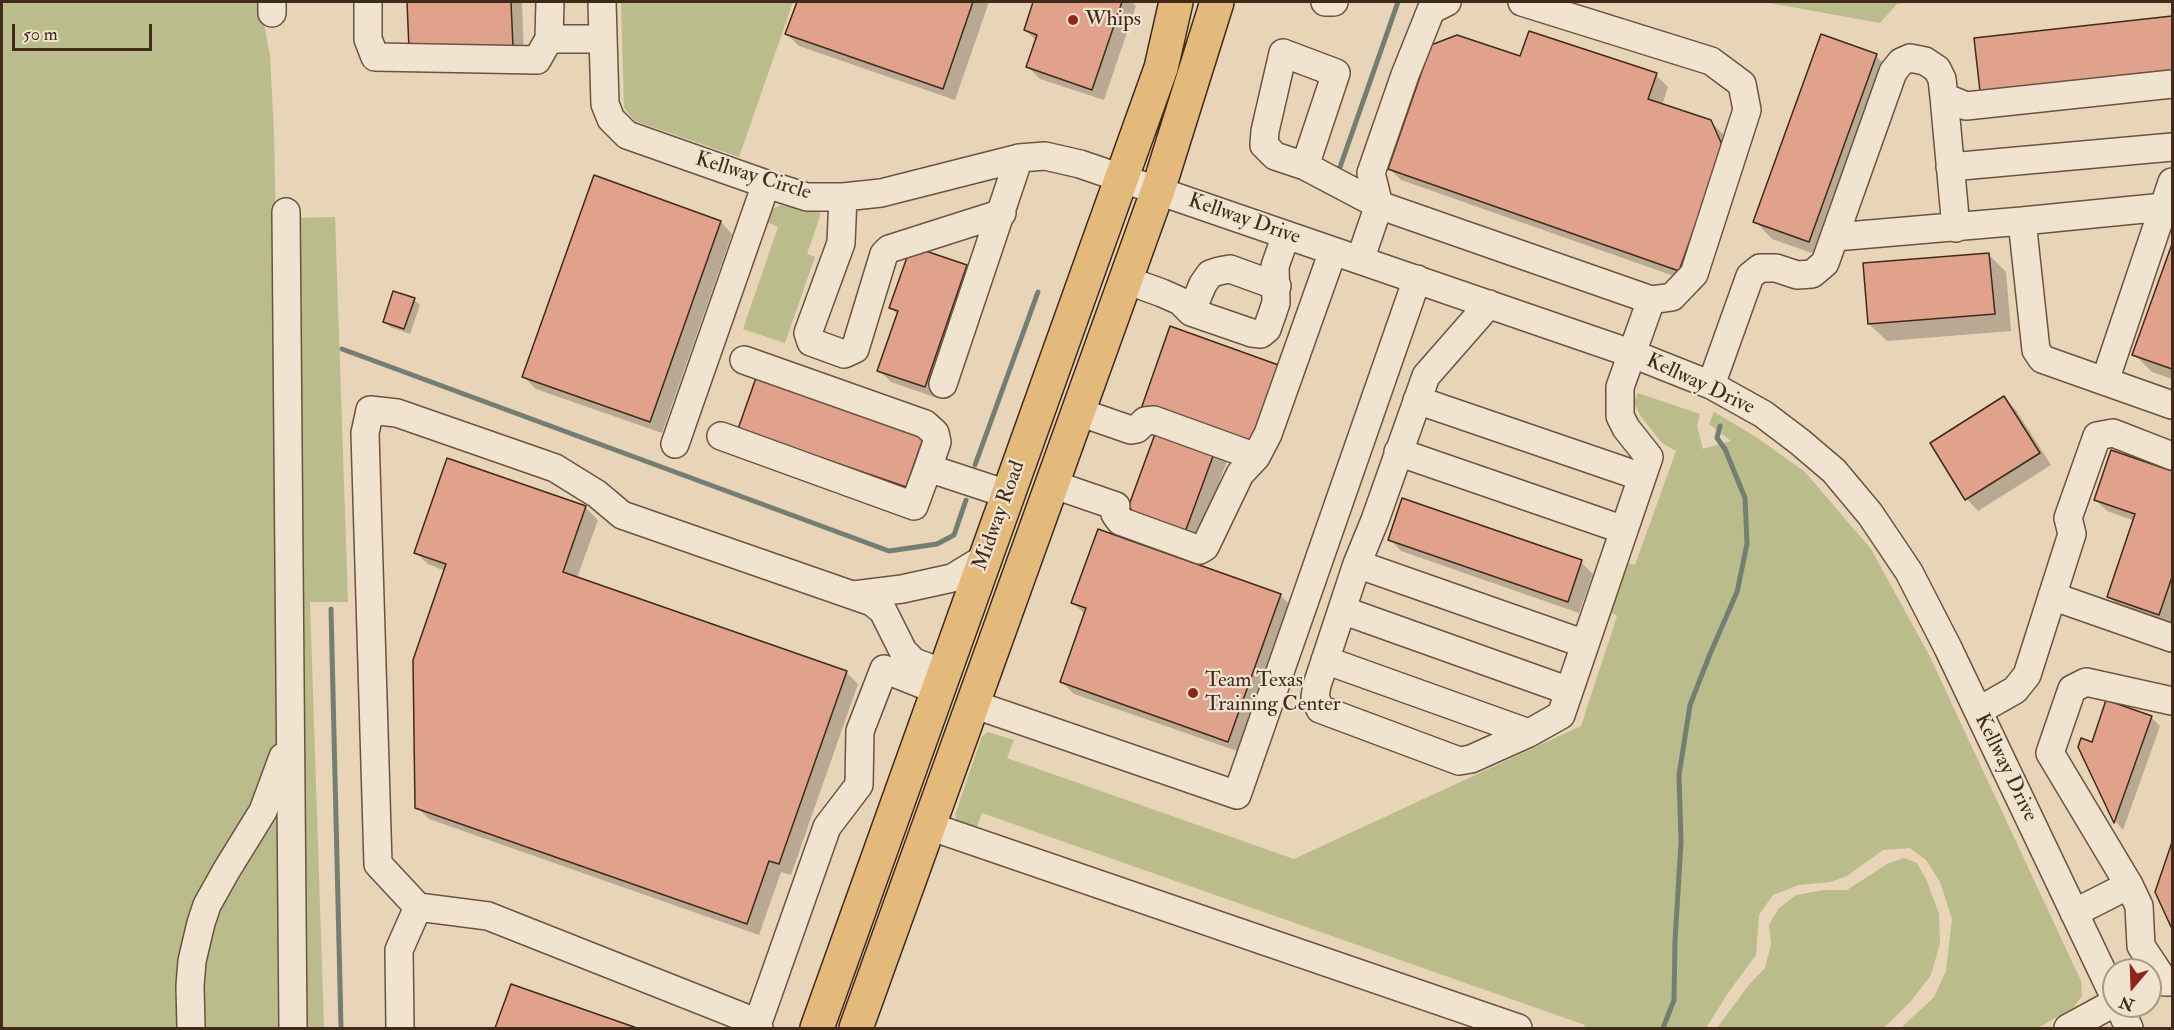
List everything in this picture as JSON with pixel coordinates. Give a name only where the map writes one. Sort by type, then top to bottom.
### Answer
[{"type":"main road","name":"Midway Road","points":[[817,1029],[1161,68],[1176,2]]},
{"type":"main road","name":"Midway Road","points":[[856,1029],[1158,190],[1217,2]]},
{"type":"main road","points":[[940,682],[973,704]]},
{"type":"street","points":[[368,2],[368,39],[375,57],[537,60],[549,39],[550,2]]},
{"type":"street","name":"Kellway Circle","points":[[603,2],[605,104],[611,119],[627,135],[766,184],[807,197],[843,197],[880,193],[1019,158],[1045,156],[1080,164],[1158,190]]},
{"type":"street","points":[[1326,2],[1334,2]]},
{"type":"street","points":[[1360,260],[1379,205],[1371,173],[1405,75],[1431,10],[1447,2]]},
{"type":"street","points":[[1305,166],[1379,205],[1651,300],[1672,297],[1694,273],[1747,110],[1743,84],[1711,62],[1522,2]]},
{"type":"street","points":[[549,39],[603,39]]},
{"type":"street","points":[[1711,385],[1750,276],[1760,268],[1776,268],[1797,275],[1812,274],[1825,263],[1893,72],[1901,62],[1910,58],[1925,61],[1937,69],[1942,79],[1956,228]]},
{"type":"street","points":[[1944,97],[1966,106],[2172,84]]},
{"type":"street","points":[[1950,167],[2172,147]]},
{"type":"street","points":[[943,384],[1019,158]]},
{"type":"street","points":[[675,444],[766,184]]},
{"type":"street","name":"Kellway Drive","points":[[1158,190],[1632,354],[1711,385],[1762,414],[1800,442],[1834,471],[1870,514],[1909,572],[2102,971]]},
{"type":"street","points":[[1834,237],[2022,221],[2168,195],[2105,381]]},
{"type":"street","points":[[843,197],[841,243],[808,333],[811,342],[844,354],[855,349],[884,254],[889,249],[1002,213]]},
{"type":"street","points":[[286,212],[293,1029]]},
{"type":"street","points":[[2022,221],[2036,350],[2043,359],[2172,405]]},
{"type":"street","points":[[1126,279],[1180,301],[1191,312],[1261,334],[1267,329],[1276,303],[1275,266],[1286,235]]},
{"type":"street","points":[[1052,484],[1117,507],[1115,514],[1120,521],[1200,550],[1208,543],[1240,474],[1256,457],[1268,434],[1333,251]]},
{"type":"street","points":[[1191,312],[1203,284],[1210,274],[1219,270],[1230,269],[1277,286]]},
{"type":"street","points":[[973,704],[1237,795],[1417,279]]},
{"type":"street","points":[[1489,304],[1426,376],[1357,564],[1315,697],[1320,709],[1459,761],[1471,759],[1529,733],[1561,715],[1649,457],[1626,428],[1620,416],[1620,387],[1651,300]]},
{"type":"street","points":[[721,436],[914,506],[937,442],[935,434],[925,424],[744,360]]},
{"type":"street","points":[[1417,400],[1642,477]]},
{"type":"street","points":[[370,410],[397,413],[555,468],[597,494],[622,515],[872,602],[883,611],[903,651],[940,682],[884,669],[860,731],[859,784],[827,827],[757,1028],[743,1017],[488,916],[418,907],[378,864],[365,433],[370,410]]},
{"type":"street","points":[[1079,412],[1131,430],[1137,429],[1145,421],[1154,420],[1256,457]]},
{"type":"street","points":[[1978,711],[2015,690],[2026,675],[2072,534],[2068,518],[2097,436],[2113,433],[2172,456]]},
{"type":"street","points":[[1398,452],[1624,530]]},
{"type":"street","points":[[928,468],[1008,494]]},
{"type":"street","points":[[854,595],[902,589],[952,578],[985,558]]},
{"type":"street","points":[[1357,564],[1586,644]]},
{"type":"street","points":[[2052,597],[2172,638]]},
{"type":"street","points":[[1342,610],[1569,691]]},
{"type":"street","points":[[1325,660],[1529,733]]},
{"type":"street","points":[[2172,701],[2086,682],[2072,689],[2050,753],[2129,885],[2139,906],[2141,946],[2165,982],[2172,982]]},
{"type":"street","points":[[191,1029],[192,961],[207,905],[263,812],[275,783],[290,733]]},
{"type":"street","points":[[929,826],[1518,1029]]},
{"type":"street","points":[[2074,913],[2129,885]]},
{"type":"street","points":[[400,1029],[399,950],[418,907]]},
{"type":"street","points":[[2068,1029],[2102,1010]]},
{"type":"green space","points":[[2,2],[260,2],[270,56],[274,132],[285,711],[275,767],[230,854],[185,1028],[2,1028]]},
{"type":"green space","points":[[621,2],[793,2],[739,157],[635,121],[624,108]]},
{"type":"green space","points":[[1764,2],[1910,2],[1897,4],[1880,23]]},
{"type":"green space","points":[[781,205],[821,213],[807,254],[815,257],[785,343],[743,329],[778,227],[767,222],[768,211]]},
{"type":"green space","points":[[335,217],[348,602],[310,602],[324,1028],[303,1028],[293,218]]},
{"type":"green space","points":[[1638,393],[1700,414],[1697,426],[1703,449],[1731,441],[1709,424],[1714,412],[1756,437],[1805,472],[1871,549],[1929,655],[2081,981],[2082,996],[2074,1007],[2038,1028],[1901,1028],[1934,997],[1946,971],[1952,919],[1940,882],[1926,860],[1910,848],[1883,850],[1847,876],[1830,882],[1799,885],[1773,895],[1759,915],[1756,955],[1706,1028],[1584,1028],[1585,1025],[982,813],[974,834],[958,824],[955,815],[982,736],[988,732],[1014,740],[1007,758],[1294,859],[1581,726],[1617,616],[1609,611],[1625,562],[1635,565],[1676,451],[1662,443],[1642,418],[1633,402]]},
{"type":"green space","points":[[283,786],[284,1028],[199,1028],[208,917]]},
{"type":"green space","points":[[1904,858],[1917,863],[1926,879],[1939,914],[1940,943],[1931,975],[1911,1001],[1884,1028],[1717,1028],[1748,986],[1765,968],[1771,944],[1769,925],[1778,909],[1796,895],[1824,890],[1847,890],[1887,864]]},
{"type":"building","points":[[407,2],[511,2],[513,47],[409,49]]},
{"type":"building","points":[[797,2],[973,2],[943,89],[785,34]]},
{"type":"building","points":[[1033,2],[1122,2],[1092,90],[1026,67],[1037,35],[1024,30]]},
{"type":"building","points":[[2172,16],[2172,70],[1980,91],[1974,38]]},
{"type":"building","points":[[1529,31],[1657,73],[1648,99],[1711,120],[1723,147],[1679,271],[1388,169],[1431,45],[1457,35],[1520,56]]},
{"type":"building","points":[[1821,34],[1877,54],[1809,242],[1753,222]]},
{"type":"building","points":[[594,175],[721,221],[650,422],[522,377]]},
{"type":"building","points":[[2172,244],[2172,369],[2132,355]]},
{"type":"building","points":[[911,246],[967,265],[925,387],[877,371],[898,311],[889,308]]},
{"type":"building","points":[[1989,253],[1995,314],[1868,324],[1863,263]]},
{"type":"building","points":[[393,291],[415,298],[404,329],[383,322]]},
{"type":"building","points":[[1170,326],[1284,367],[1255,450],[1141,409]]},
{"type":"building","points":[[757,375],[925,433],[906,487],[738,429]]},
{"type":"building","points":[[2004,396],[2040,453],[1965,500],[1930,443]]},
{"type":"building","points":[[1155,434],[1216,448],[1184,535],[1135,517],[1129,505]]},
{"type":"building","points":[[2111,450],[2172,471],[2172,577],[2159,615],[2107,597],[2135,514],[2094,500]]},
{"type":"building","points":[[447,458],[586,506],[563,572],[847,671],[779,864],[769,861],[747,924],[415,808],[413,660],[446,564],[414,553]]},
{"type":"building","points":[[1402,498],[1582,560],[1568,602],[1388,540]]},
{"type":"building","points":[[1098,529],[1281,594],[1228,742],[1060,682],[1086,608],[1071,603]]},
{"type":"building","points":[[2106,700],[2152,716],[2114,823],[2078,747],[2081,738],[2092,742]]},
{"type":"building","points":[[2172,842],[2172,929],[2155,892]]},
{"type":"building","points":[[511,984],[637,1028],[495,1028]]},
{"type":"waterway","points":[[1339,170],[1398,2]]},
{"type":"waterway","points":[[975,465],[1038,292]]},
{"type":"waterway","points":[[342,349],[889,551],[937,544],[954,535],[966,500]]},
{"type":"waterway","points":[[1663,1028],[1674,1000],[1681,842],[1679,775],[1690,705],[1737,592],[1747,544],[1745,498],[1725,449],[1717,438],[1720,426]]},
{"type":"waterway","points":[[331,609],[341,1028]]},
{"type":"place","name":"Whips","points":[[1073,20]]},
{"type":"place","name":"Team Texas Training Center","points":[[1193,693]]}]
